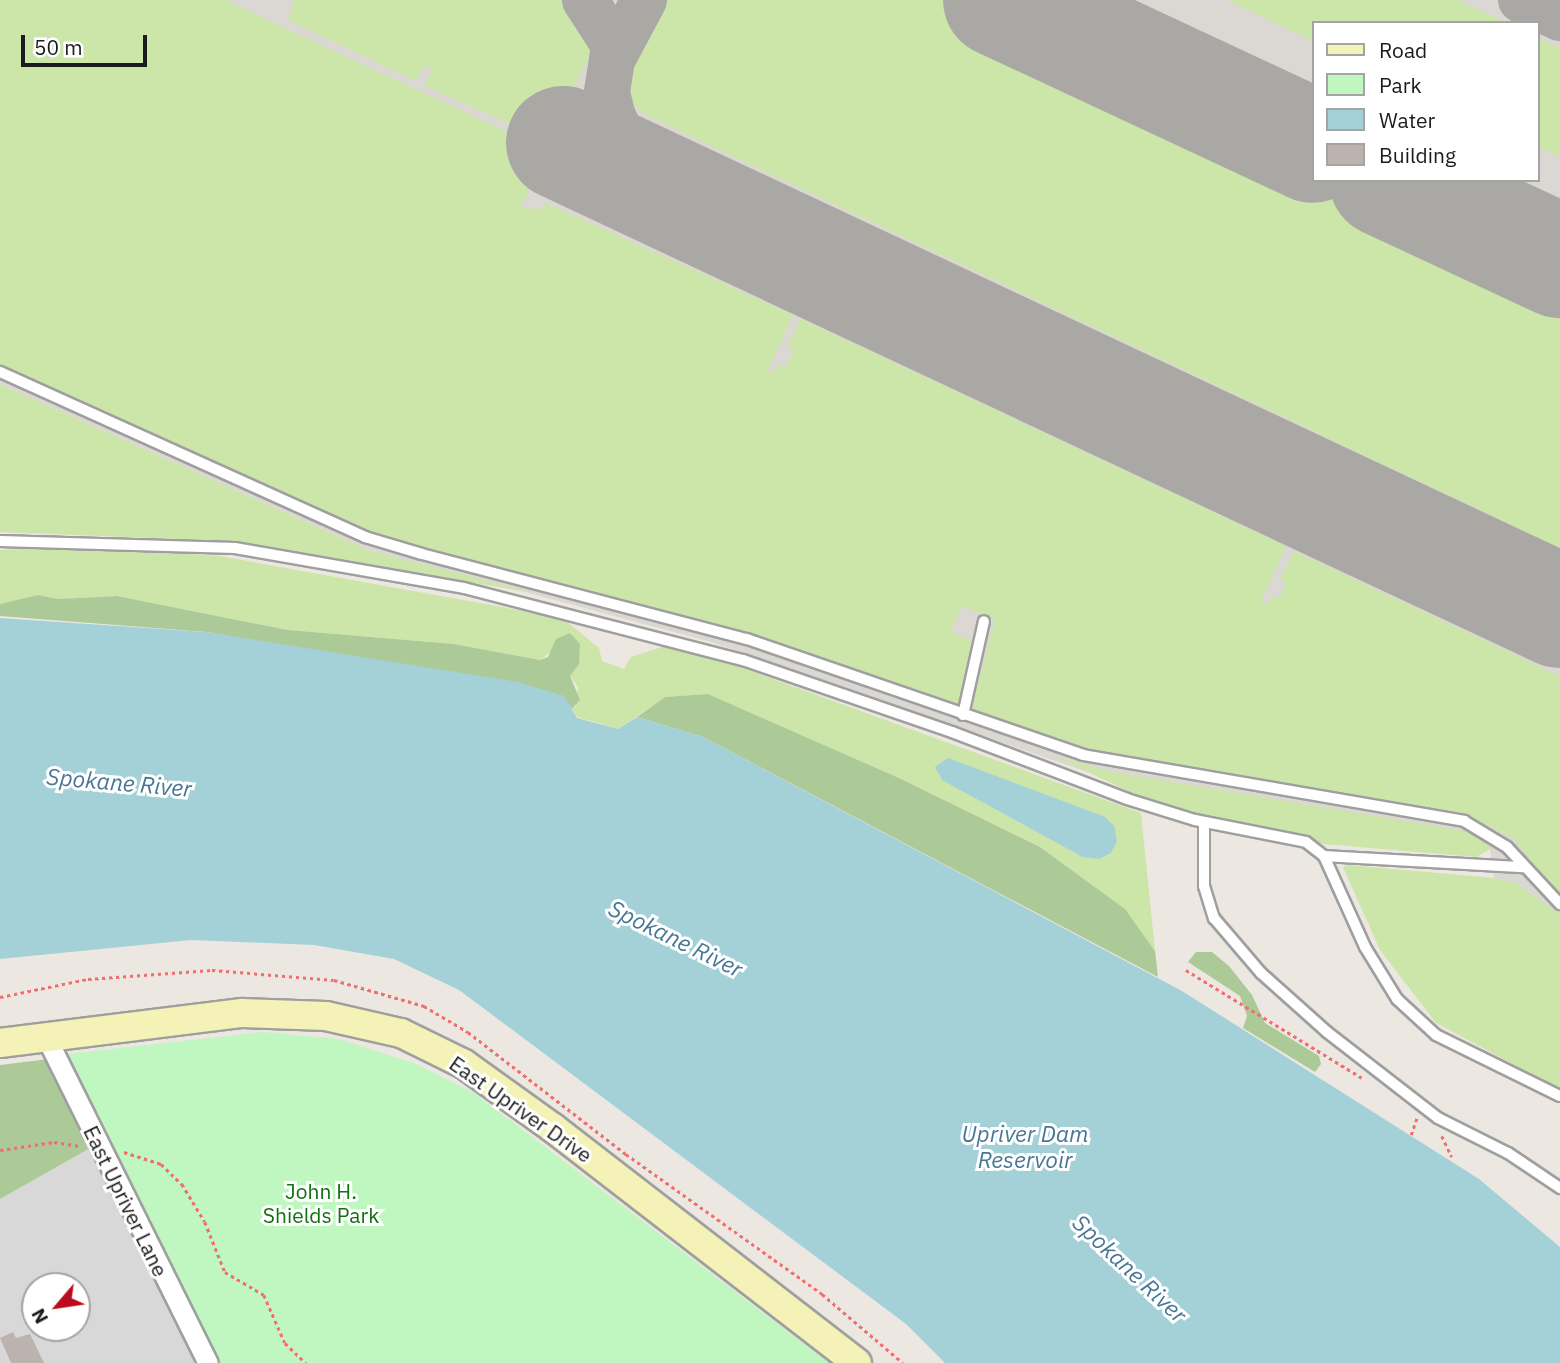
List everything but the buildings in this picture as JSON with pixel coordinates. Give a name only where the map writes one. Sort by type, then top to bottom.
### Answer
[{"type":"main road","name":"East Upriver Drive","points":[[0,1043],[242,1013],[327,1016],[401,1034],[464,1064],[857,1363]]},
{"type":"street","name":"East Upriver Lane","points":[[46,1037],[208,1363]]},
{"type":"lane","points":[[0,372],[365,537],[747,639],[1072,752],[1141,768],[1464,821],[1486,830],[1560,904]]},
{"type":"lane","points":[[0,541],[235,548],[464,588],[743,660],[952,732],[1128,799],[1204,821],[1306,842],[1324,856],[1365,947],[1397,999],[1436,1035],[1560,1096]]},
{"type":"lane","points":[[963,715],[984,621]]},
{"type":"lane","points":[[1204,821],[1204,886],[1214,918],[1261,973],[1337,1040],[1438,1118],[1508,1153],[1560,1188]]},
{"type":"lane","points":[[1324,856],[1523,867]]},
{"type":"path","points":[[1186,970],[1368,1081]]},
{"type":"path","points":[[1413,1109],[1428,1118]]},
{"type":"path","points":[[1411,1135],[1419,1113]]},
{"type":"path","points":[[1442,1135],[1452,1157]]},
{"type":"path","points":[[0,1150],[54,1142],[140,1154],[161,1164],[182,1184],[205,1222],[225,1272],[264,1295],[285,1343],[306,1363]]},
{"type":"shaded area","points":[[0,0],[1560,0],[1560,1081],[1494,878],[1489,843],[1090,773],[711,642],[368,550],[0,384]]},
{"type":"shaded area","points":[[92,1147],[200,1363],[0,1363],[0,1199]]},
{"type":"green space","points":[[0,0],[225,0],[546,150],[521,208],[542,209],[546,203],[793,315],[768,370],[774,373],[778,364],[786,367],[794,351],[787,347],[801,319],[1286,546],[1261,601],[1268,604],[1272,596],[1279,599],[1286,582],[1280,579],[1294,551],[1560,676],[1560,895],[1538,873],[1514,838],[1466,815],[1145,761],[1086,748],[971,710],[995,619],[962,606],[951,632],[974,642],[958,706],[756,635],[368,534],[0,364]]},
{"type":"green space","points":[[291,0],[570,0],[596,42],[548,141],[425,86],[432,67],[423,67],[416,81],[288,20],[294,4]]},
{"type":"green space","points":[[660,0],[1094,0],[1312,103],[1312,182],[1482,182],[1560,219],[1560,548],[646,115],[632,104],[622,85],[624,68]]},
{"type":"green space","points":[[1227,0],[1458,0],[1502,21],[1312,21],[1312,41]]},
{"type":"green space","points":[[1539,38],[1560,48],[1560,157],[1539,147]]},
{"type":"green space","points":[[0,384],[368,550],[534,593],[226,541],[0,532]]},
{"type":"green space","points":[[88,546],[220,556],[562,618],[599,648],[602,661],[624,669],[631,657],[665,646],[740,667],[1141,813],[1155,951],[1125,909],[1040,847],[899,778],[708,694],[665,697],[618,729],[577,717],[572,709],[576,706],[578,687],[570,676],[574,668],[553,650],[540,660],[454,644],[288,630],[117,596],[58,599],[38,595],[0,604],[0,550]]},
{"type":"green space","points":[[38,595],[58,599],[117,596],[288,630],[454,644],[540,660],[548,657],[556,639],[570,633],[580,644],[579,664],[570,676],[580,700],[572,709],[563,696],[206,632],[0,616],[0,604]]},
{"type":"green space","points":[[708,694],[899,778],[1040,847],[1125,909],[1155,951],[1158,977],[703,737],[637,717],[665,697]]},
{"type":"green space","points":[[1052,755],[1113,772],[1460,830],[1483,836],[1492,848],[1476,857],[1323,844],[1187,812],[1132,793]]},
{"type":"green space","points":[[1348,865],[1494,878],[1516,883],[1560,914],[1560,1089],[1436,1023],[1380,950],[1343,867]]},
{"type":"green space","points":[[1196,952],[1212,952],[1229,966],[1252,995],[1265,1023],[1319,1056],[1321,1064],[1315,1072],[1243,1028],[1247,1016],[1240,996],[1188,962]]},
{"type":"green space","name":"John H. Shields Park","points":[[263,1032],[338,1039],[414,1063],[474,1093],[829,1363],[221,1363],[67,1054]]},
{"type":"green space","points":[[49,1059],[92,1147],[0,1199],[0,1065]]},
{"type":"water","name":"Upriver Dam Reservoir","points":[[0,618],[206,632],[518,682],[564,696],[577,718],[618,729],[637,717],[703,737],[1182,991],[1479,1179],[1560,1247],[1560,1363],[945,1363],[906,1324],[459,990],[394,959],[314,945],[191,940],[0,959]]},
{"type":"water","points":[[948,758],[1105,817],[1114,826],[1117,841],[1111,853],[1099,859],[1083,857],[942,780],[935,767]]},
{"type":"taxiway","points":[[585,0],[614,45],[612,60]]},
{"type":"taxiway","points":[[644,0],[612,60],[607,93],[613,117],[647,182]]},
{"type":"taxiway","points":[[1521,0],[1560,18]]},
{"type":"runway","points":[[1000,0],[1312,146]]},
{"type":"runway","points":[[563,143],[1560,611]]},
{"type":"runway","points":[[1390,182],[1560,261]]},
{"type":"water label","name":"Spokane River","points":[[119,782]]},
{"type":"water label","name":"Spokane River","points":[[676,938]]},
{"type":"water label","name":"Spokane River","points":[[1130,1268]]}]
